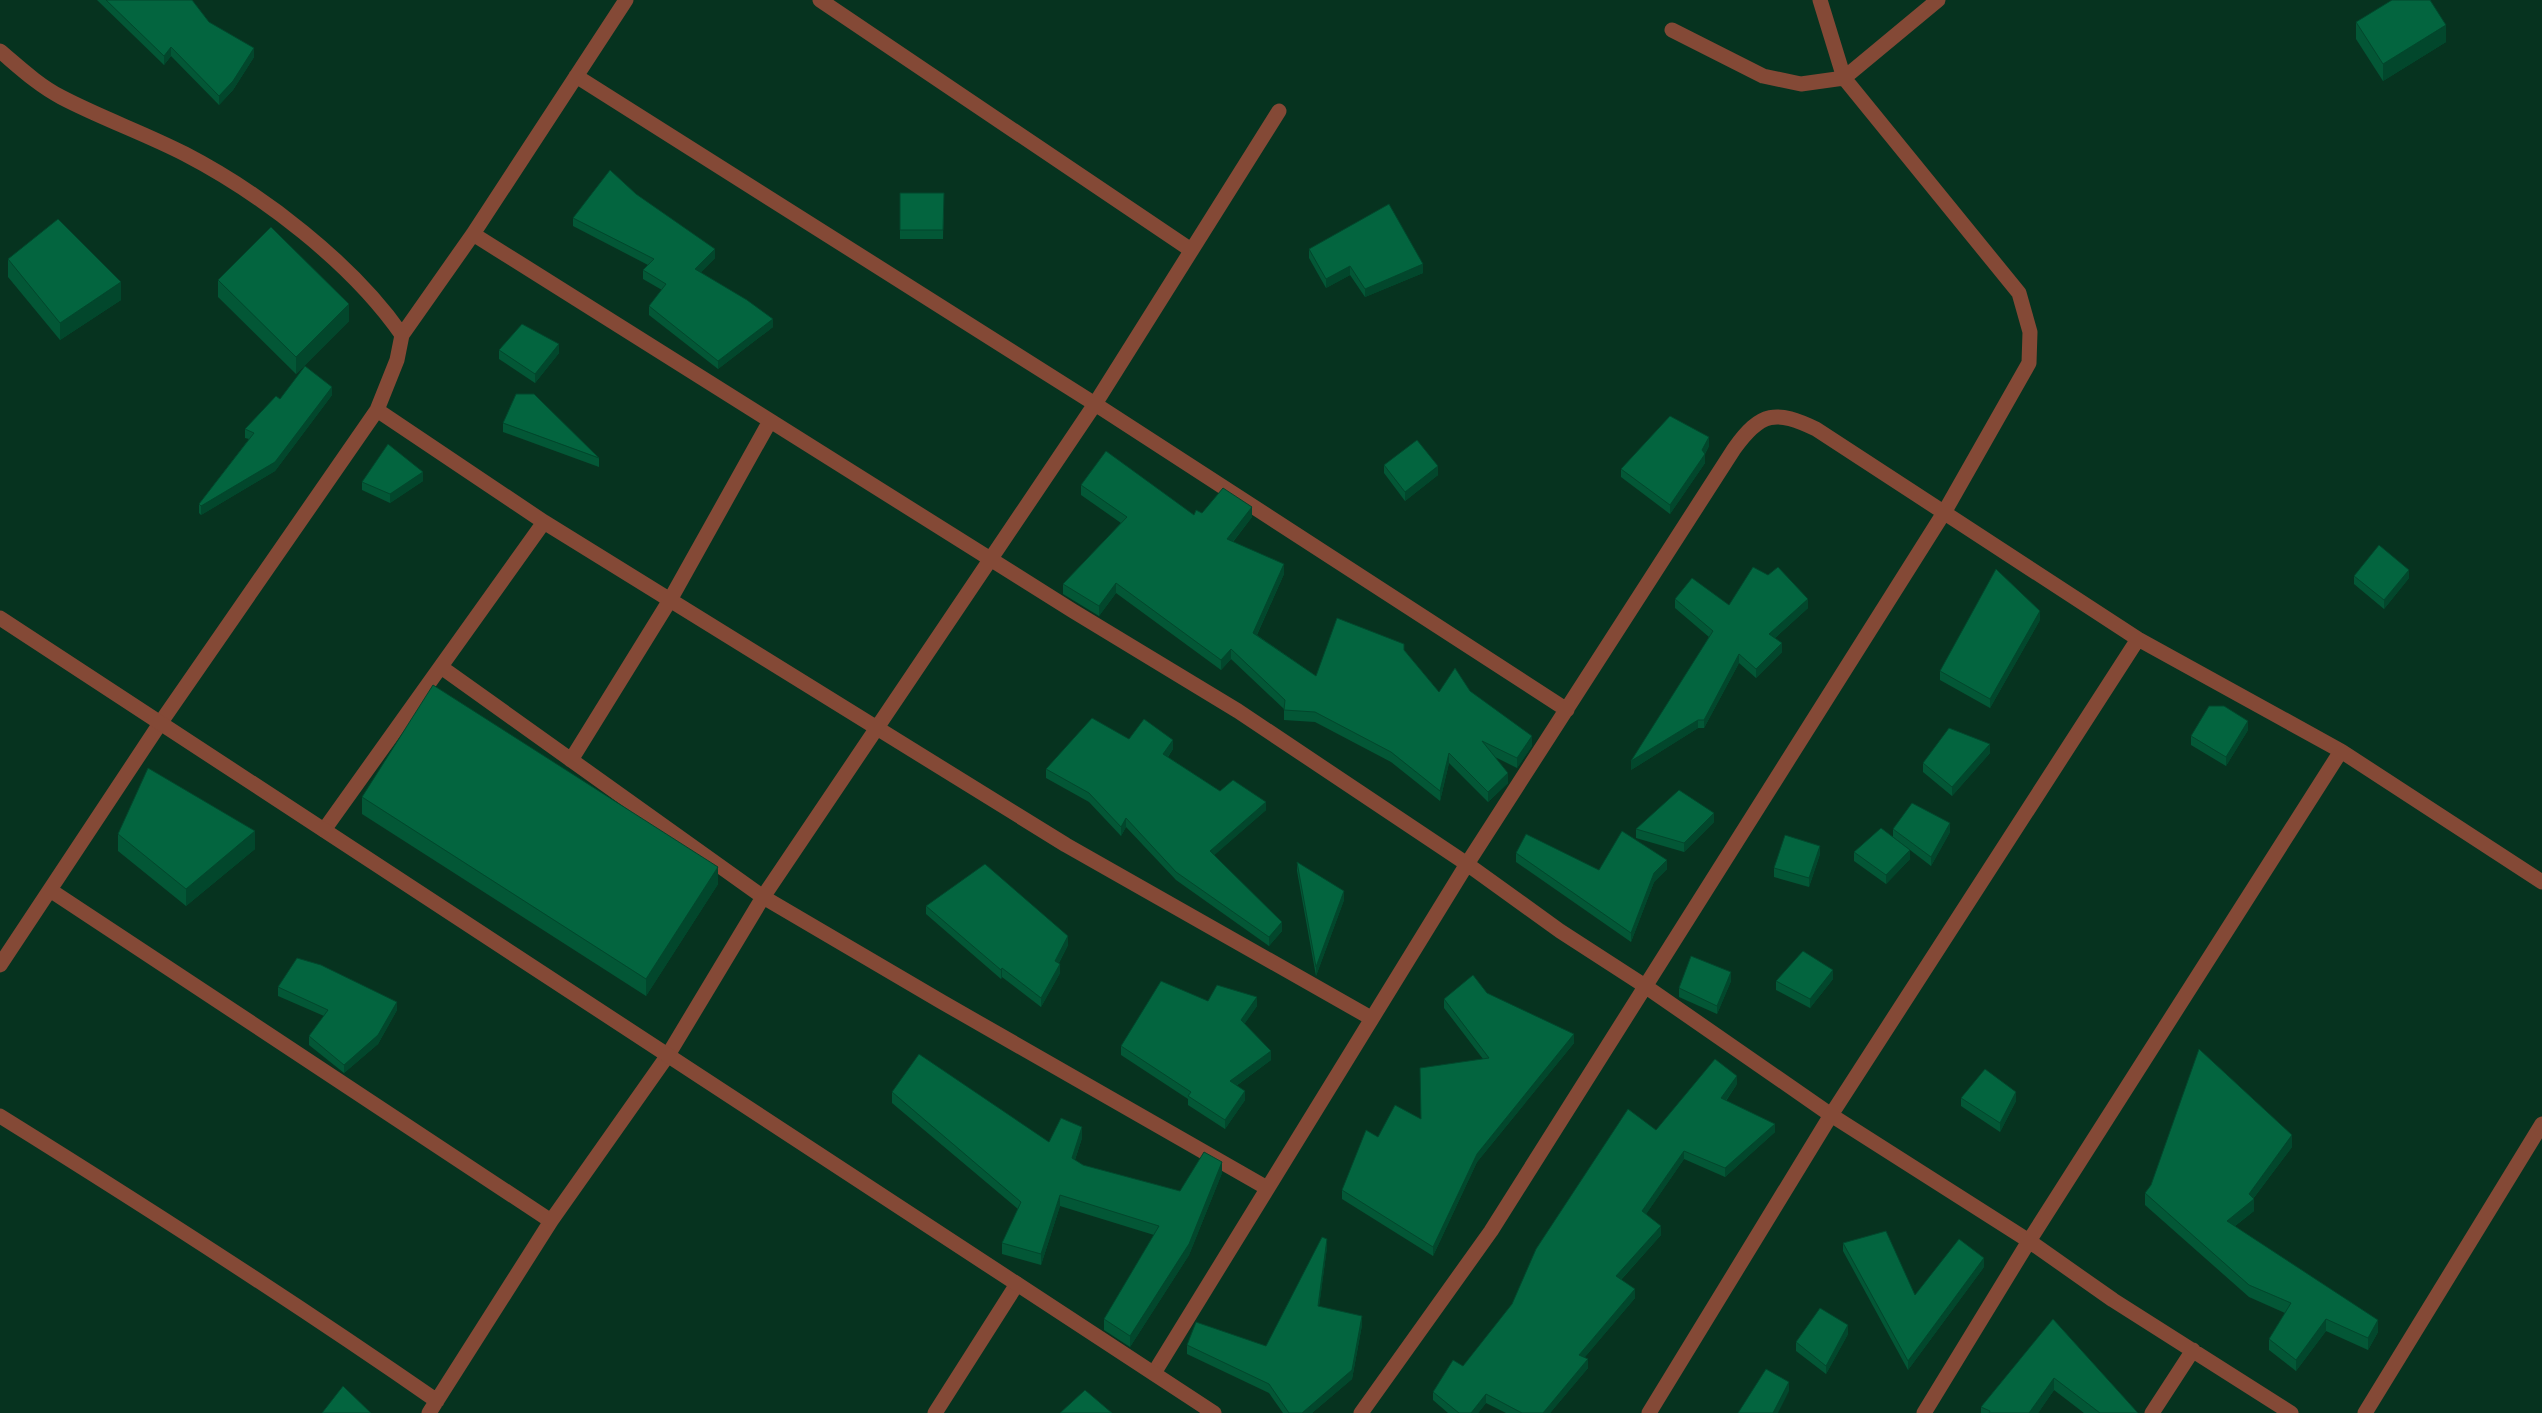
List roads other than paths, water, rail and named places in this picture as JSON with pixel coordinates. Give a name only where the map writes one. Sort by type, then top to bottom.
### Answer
[{"type":"street","points":[[0,966],[160,722],[377,410],[397,360],[402,335],[473,234],[626,0]]},
{"type":"street","points":[[820,0],[1192,250]]},
{"type":"street","points":[[1360,1413],[1491,1231],[1945,512],[2029,363],[2030,332],[2019,293],[1844,78],[1820,0]]},
{"type":"street","points":[[1672,30],[1763,76],[1801,84],[1844,78],[1938,0]]},
{"type":"street","points":[[0,51],[38,82],[60,96],[186,155],[262,201],[312,238],[385,310],[402,335]]},
{"type":"street","points":[[576,76],[1095,404],[1567,710]]},
{"type":"street","points":[[0,1116],[174,1224],[326,1324],[433,1407],[551,1221],[668,1055],[764,897],[1095,404],[1279,111]]},
{"type":"street","points":[[473,234],[1074,611],[1238,711],[1467,864],[1560,931],[1645,986],[1831,1115],[2029,1241],[2114,1300],[2291,1413]]},
{"type":"street","points":[[377,410],[544,522],[1066,845],[1371,1018]]},
{"type":"street","points":[[1154,1373],[1467,864],[1734,449],[1747,431],[1768,418],[1789,416],[1816,429],[2138,640],[2341,752],[2542,882]]},
{"type":"street","points":[[571,760],[670,600],[770,421]]},
{"type":"street","points":[[324,830],[544,522]]},
{"type":"street","points":[[0,618],[1214,1413]]},
{"type":"street","points":[[1649,1413],[1831,1115],[2138,640]]},
{"type":"street","points":[[441,667],[764,897],[942,1002],[1268,1188]]},
{"type":"street","points":[[1924,1413],[2029,1241],[2341,752]]},
{"type":"street","points":[[50,890],[551,1221]]},
{"type":"street","points":[[2365,1413],[2542,1124]]},
{"type":"street","points":[[935,1413],[1017,1284]]},
{"type":"street","points":[[2152,1413],[2193,1350]]}]
